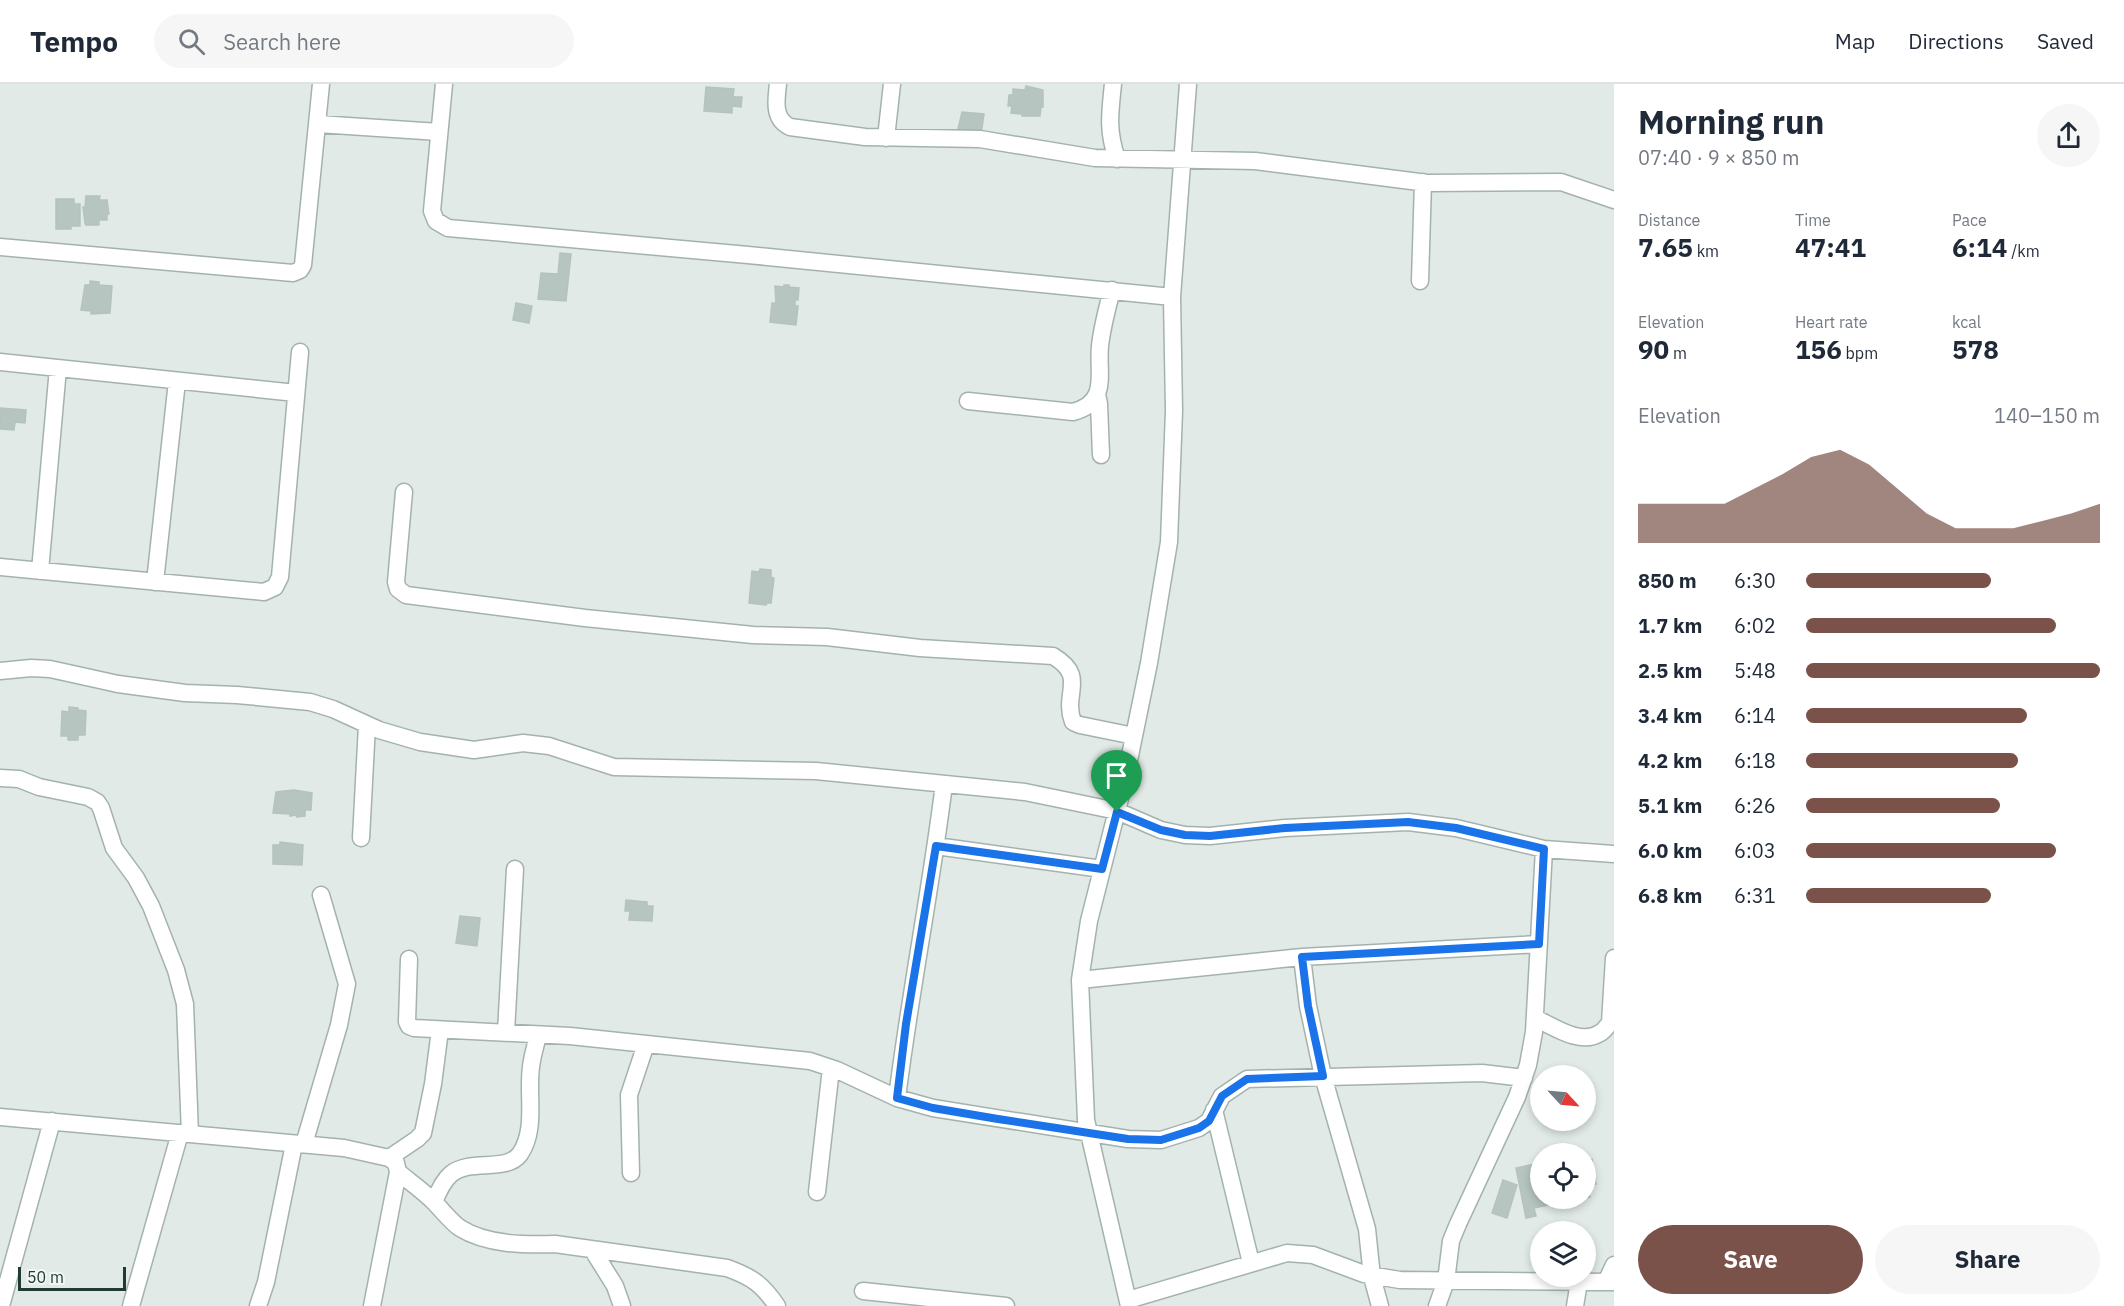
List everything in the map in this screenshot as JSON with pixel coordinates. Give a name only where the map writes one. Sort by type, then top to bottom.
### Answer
[{"type":"street","points":[[0,247],[293,273],[300,270],[303,265],[321,84]]},
{"type":"street","points":[[444,84],[432,211],[436,221],[448,228],[1172,297]]},
{"type":"street","points":[[778,84],[778,117],[783,124],[790,127],[886,138],[980,139],[1095,158],[1256,161],[1422,182],[1561,182],[1614,200]]},
{"type":"street","points":[[886,138],[892,84]]},
{"type":"street","points":[[1113,84],[1109,128],[1110,140],[1117,159]]},
{"type":"street","points":[[1188,84],[1172,297],[1174,411],[1169,542],[1149,663],[1117,812],[1089,921],[1080,980],[1089,1132],[1129,1303],[1287,1253],[1313,1255],[1372,1276],[1400,1280],[1530,1282]]},
{"type":"street","points":[[318,124],[439,132]]},
{"type":"street","points":[[1420,281],[1422,182]]},
{"type":"street","points":[[968,401],[1073,412],[1083,409],[1097,394],[1101,384],[1101,342],[1112,290]]},
{"type":"street","points":[[0,567],[264,592],[275,587],[280,577],[300,352]]},
{"type":"street","points":[[0,362],[296,393]]},
{"type":"street","points":[[40,571],[58,368]]},
{"type":"street","points":[[155,582],[177,381]]},
{"type":"street","points":[[1097,394],[1101,455]]},
{"type":"street","points":[[404,492],[396,582],[398,589],[406,595],[585,618],[742,634],[827,637],[920,648],[1053,656],[1064,662],[1071,671],[1070,714],[1073,722],[1134,736]]},
{"type":"street","points":[[0,671],[50,669],[118,684],[185,693],[310,702],[333,709],[367,725],[420,742],[474,750],[523,743],[549,746],[614,767],[816,771],[1025,792],[1117,812],[1161,830],[1185,835],[1210,836],[1285,828],[1408,822],[1466,830],[1544,849],[1614,854]]},
{"type":"street","points":[[361,838],[367,725]]},
{"type":"street","points":[[0,778],[19,779],[39,788],[97,802],[114,848],[136,878],[151,906],[177,969],[185,1004],[185,1133],[131,1306]]},
{"type":"street","points":[[897,1098],[906,1024],[944,784]]},
{"type":"street","points":[[936,846],[1102,869]]},
{"type":"street","points":[[1437,1306],[1446,1281],[1451,1241],[1517,1097],[1528,1065],[1535,1018],[1544,849]]},
{"type":"street","points":[[506,1032],[515,869]]},
{"type":"street","points":[[258,1306],[299,1144],[339,1025],[347,984],[321,894]]},
{"type":"street","points":[[1080,980],[1302,957],[1539,944]]},
{"type":"street","points":[[1302,957],[1308,1006],[1323,1076],[1367,1229],[1372,1276],[1380,1306]]},
{"type":"street","points":[[1535,1018],[1573,1036],[1588,1038],[1600,1034],[1612,1021],[1614,958]]},
{"type":"street","points":[[409,959],[407,1022],[414,1028],[506,1032],[810,1061],[897,1098],[944,1110],[1128,1139],[1161,1140],[1199,1128],[1209,1121],[1222,1096],[1247,1079],[1482,1073],[1524,1077]]},
{"type":"street","points":[[389,1158],[423,1133],[434,1084],[440,1030]]},
{"type":"street","points":[[434,1202],[443,1183],[461,1168],[469,1165],[504,1163],[512,1161],[519,1155],[525,1144],[528,1129],[531,1068],[538,1035]]},
{"type":"street","points":[[631,1173],[629,1095],[646,1044]]},
{"type":"street","points":[[817,1192],[831,1068]]},
{"type":"street","points":[[1214,1110],[1251,1263]]},
{"type":"street","points":[[0,1117],[299,1144],[344,1149],[389,1158],[396,1163],[398,1172],[372,1306]]},
{"type":"street","points":[[1,1306],[52,1121]]},
{"type":"street","points":[[398,1172],[434,1202],[452,1222],[472,1234],[526,1245],[555,1244],[728,1268],[750,1276],[777,1306]]},
{"type":"street","points":[[592,1249],[615,1286],[622,1306]]},
{"type":"street","points":[[1610,1282],[1614,1265]]},
{"type":"street","points":[[1575,1306],[1578,1287]]},
{"type":"street","points":[[863,1291],[1006,1306]]},
{"type":"building","points":[[1026,86],[1043,90],[1043,107],[1041,107],[1040,116],[1022,116],[1022,114],[1011,113],[1012,106],[1008,106],[1009,95],[1013,95],[1013,89],[1025,90]]},
{"type":"building","points":[[706,87],[734,89],[733,97],[742,97],[741,107],[732,106],[732,113],[704,111]]},
{"type":"building","points":[[962,112],[984,114],[981,135],[957,133]]},
{"type":"building","points":[[86,196],[100,196],[99,200],[107,200],[109,214],[107,214],[107,220],[99,220],[99,225],[86,225],[83,207],[85,207]]},
{"type":"building","points":[[56,199],[74,199],[74,204],[80,204],[80,226],[71,226],[71,229],[56,229]]},
{"type":"building","points":[[560,253],[571,254],[566,301],[538,299],[541,273],[558,274]]},
{"type":"building","points":[[90,281],[99,282],[99,285],[112,286],[110,313],[91,314],[91,311],[81,310],[85,285],[90,285]]},
{"type":"building","points":[[784,285],[799,288],[798,300],[795,300],[795,306],[798,306],[796,325],[770,322],[772,303],[776,303],[775,286],[784,287]]},
{"type":"building","points":[[516,303],[532,306],[529,323],[513,320]]},
{"type":"building","points":[[0,408],[26,410],[25,423],[15,422],[14,430],[0,429]]},
{"type":"building","points":[[760,569],[771,570],[771,577],[774,578],[771,603],[766,605],[749,603],[752,571],[759,572]]},
{"type":"building","points":[[69,707],[86,711],[85,735],[78,735],[78,740],[68,740],[68,736],[61,736],[62,711],[69,712]]},
{"type":"building","points":[[294,790],[312,793],[311,810],[305,810],[305,816],[297,817],[296,815],[290,816],[290,814],[273,813],[276,792]]},
{"type":"building","points":[[280,842],[303,845],[302,865],[273,864],[273,845],[280,845]]},
{"type":"building","points":[[626,900],[647,902],[647,906],[653,906],[652,921],[629,920],[630,911],[625,911]]},
{"type":"building","points":[[460,916],[480,918],[477,946],[456,943]]},
{"type":"building","points":[[1530,1165],[1530,1209],[1534,1209],[1536,1216],[1526,1218],[1516,1168]]},
{"type":"building","points":[[1503,1180],[1517,1185],[1507,1218],[1492,1213]]},
{"type":"route","points":[[1117,812],[1161,830],[1185,835],[1210,836],[1285,828],[1408,822],[1456,828],[1544,849],[1539,944],[1302,957],[1308,1006],[1323,1076],[1247,1079],[1222,1096],[1209,1121],[1199,1128],[1161,1140],[1128,1139],[998,1119],[933,1108],[897,1098],[906,1024],[936,846],[1102,869],[1117,812]]}]
